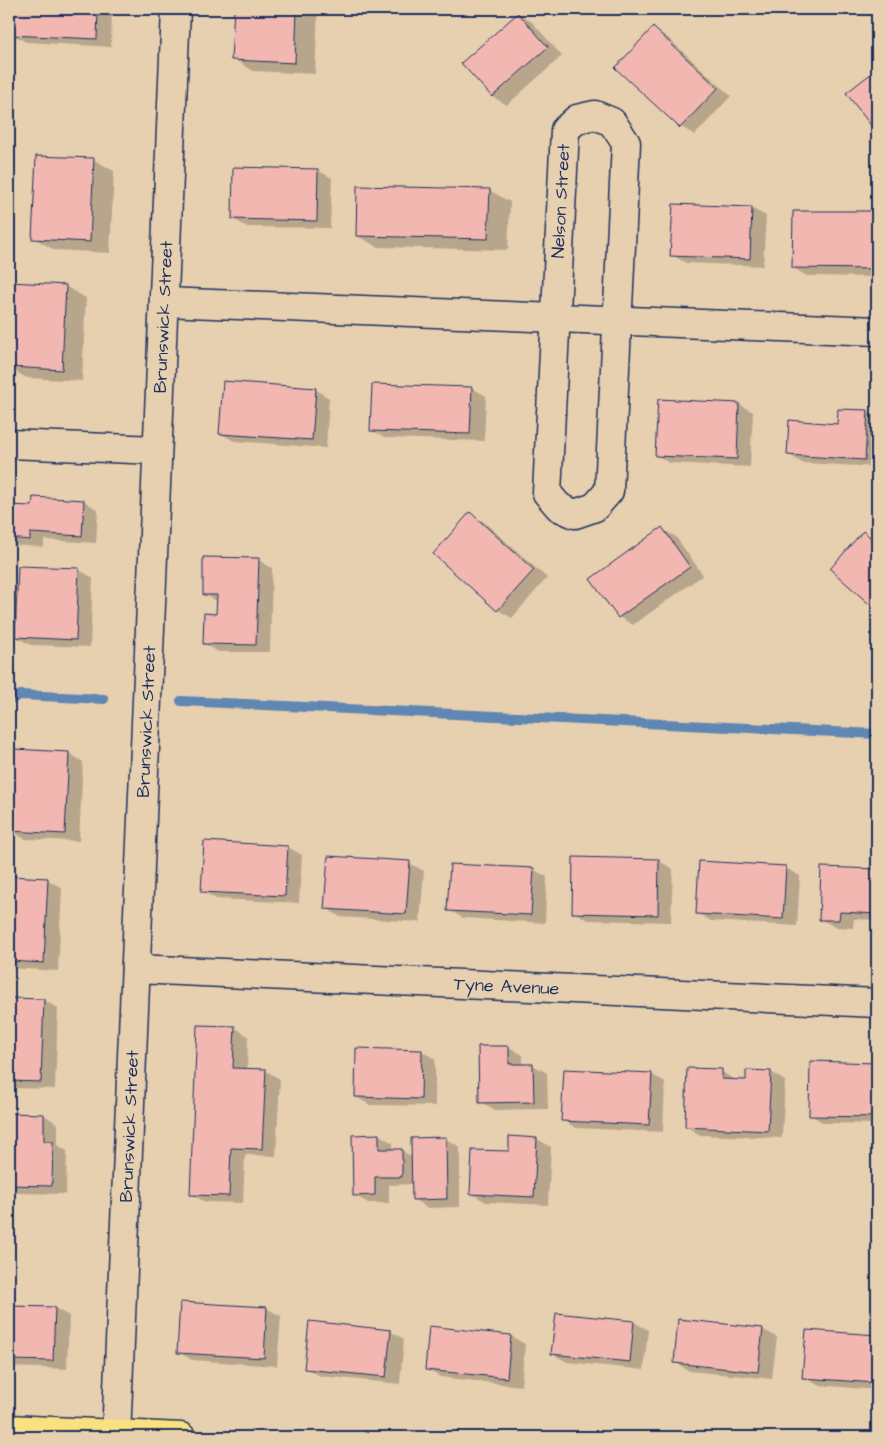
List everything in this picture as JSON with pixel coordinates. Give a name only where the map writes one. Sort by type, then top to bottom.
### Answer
[{"type":"main road","points":[[9,1429],[116,1436],[181,1437]]},
{"type":"street","name":"Brunswick Street","points":[[116,1436],[176,9]]},
{"type":"street","name":"Nelson Street","points":[[595,115],[612,122],[626,142],[617,320],[609,491],[595,507],[575,514],[559,507],[547,493],[565,130],[577,119],[595,115]]},
{"type":"street","points":[[165,302],[877,331]]},
{"type":"street","points":[[9,444],[157,450]]},
{"type":"street","name":"Tyne Avenue","points":[[136,969],[877,1002]]},
{"type":"building","points":[[11,9],[98,9],[97,39],[10,35]]},
{"type":"building","points":[[234,9],[297,9],[295,63],[231,60]]},
{"type":"building","points":[[518,13],[548,47],[492,97],[461,63]]},
{"type":"building","points":[[653,27],[718,88],[680,128],[615,68]]},
{"type":"building","points":[[877,69],[877,130],[876,132],[846,93]]},
{"type":"building","points":[[36,156],[94,158],[90,242],[32,239]]},
{"type":"building","points":[[233,167],[318,169],[317,221],[232,219]]},
{"type":"building","points":[[357,186],[490,189],[488,239],[356,236]]},
{"type":"building","points":[[673,204],[752,207],[750,259],[670,256]]},
{"type":"building","points":[[793,211],[877,211],[877,269],[792,268]]},
{"type":"building","points":[[10,282],[66,285],[62,370],[9,367]]},
{"type":"building","points":[[223,381],[316,388],[312,440],[219,434]]},
{"type":"building","points":[[372,384],[472,387],[470,434],[370,431]]},
{"type":"building","points":[[658,399],[739,403],[737,459],[655,456]]},
{"type":"building","points":[[838,409],[868,410],[865,460],[787,455],[789,420],[837,424]]},
{"type":"building","points":[[33,497],[84,500],[82,536],[30,533],[30,540],[9,538],[9,505],[32,506]]},
{"type":"building","points":[[470,512],[534,570],[497,611],[433,554]]},
{"type":"building","points":[[662,527],[690,567],[618,618],[590,579]]},
{"type":"building","points":[[863,531],[877,543],[877,611],[830,569]]},
{"type":"building","points":[[203,557],[259,558],[256,645],[203,644],[204,613],[216,614],[217,595],[203,595]]},
{"type":"building","points":[[18,566],[79,568],[76,640],[15,637]]},
{"type":"building","points":[[14,749],[69,752],[65,834],[9,831]]},
{"type":"building","points":[[204,841],[288,846],[285,896],[201,892]]},
{"type":"building","points":[[328,856],[410,861],[406,914],[324,909]]},
{"type":"building","points":[[573,857],[659,859],[658,915],[572,913]]},
{"type":"building","points":[[699,861],[786,866],[783,919],[696,914]]},
{"type":"building","points":[[450,864],[534,868],[531,915],[447,911]]},
{"type":"building","points":[[821,867],[877,869],[877,914],[840,912],[839,920],[819,920]]},
{"type":"building","points":[[9,876],[48,878],[44,963],[9,961]]},
{"type":"building","points":[[9,998],[44,999],[41,1082],[9,1081]]},
{"type":"building","points":[[197,1025],[235,1026],[233,1068],[266,1069],[262,1149],[231,1148],[229,1196],[190,1195]]},
{"type":"building","points":[[478,1046],[509,1046],[509,1064],[533,1064],[534,1102],[479,1103]]},
{"type":"building","points":[[356,1048],[422,1050],[421,1099],[355,1097]]},
{"type":"building","points":[[810,1061],[877,1063],[877,1117],[809,1116]]},
{"type":"building","points":[[687,1068],[722,1069],[722,1079],[746,1080],[746,1070],[771,1071],[768,1131],[685,1127]]},
{"type":"building","points":[[564,1069],[652,1073],[649,1125],[561,1121]]},
{"type":"building","points":[[9,1113],[44,1114],[44,1141],[53,1141],[52,1186],[9,1185]]},
{"type":"building","points":[[379,1134],[379,1149],[402,1149],[402,1177],[375,1177],[375,1195],[353,1196],[352,1135]]},
{"type":"building","points":[[509,1136],[537,1138],[534,1197],[470,1194],[472,1150],[509,1151]]},
{"type":"building","points":[[446,1137],[447,1199],[412,1200],[411,1138]]},
{"type":"building","points":[[180,1302],[267,1307],[264,1358],[177,1353]]},
{"type":"building","points":[[9,1306],[55,1307],[53,1361],[9,1360]]},
{"type":"building","points":[[556,1313],[634,1321],[630,1362],[551,1354]]},
{"type":"building","points":[[678,1319],[763,1328],[758,1372],[674,1363]]},
{"type":"building","points":[[309,1321],[391,1330],[386,1377],[304,1369]]},
{"type":"building","points":[[429,1326],[511,1335],[507,1378],[425,1370]]},
{"type":"building","points":[[806,1330],[877,1335],[877,1383],[802,1378]]},
{"type":"waterway","points":[[9,700],[20,695],[104,699]]},
{"type":"waterway","points":[[181,701],[877,734]]}]
